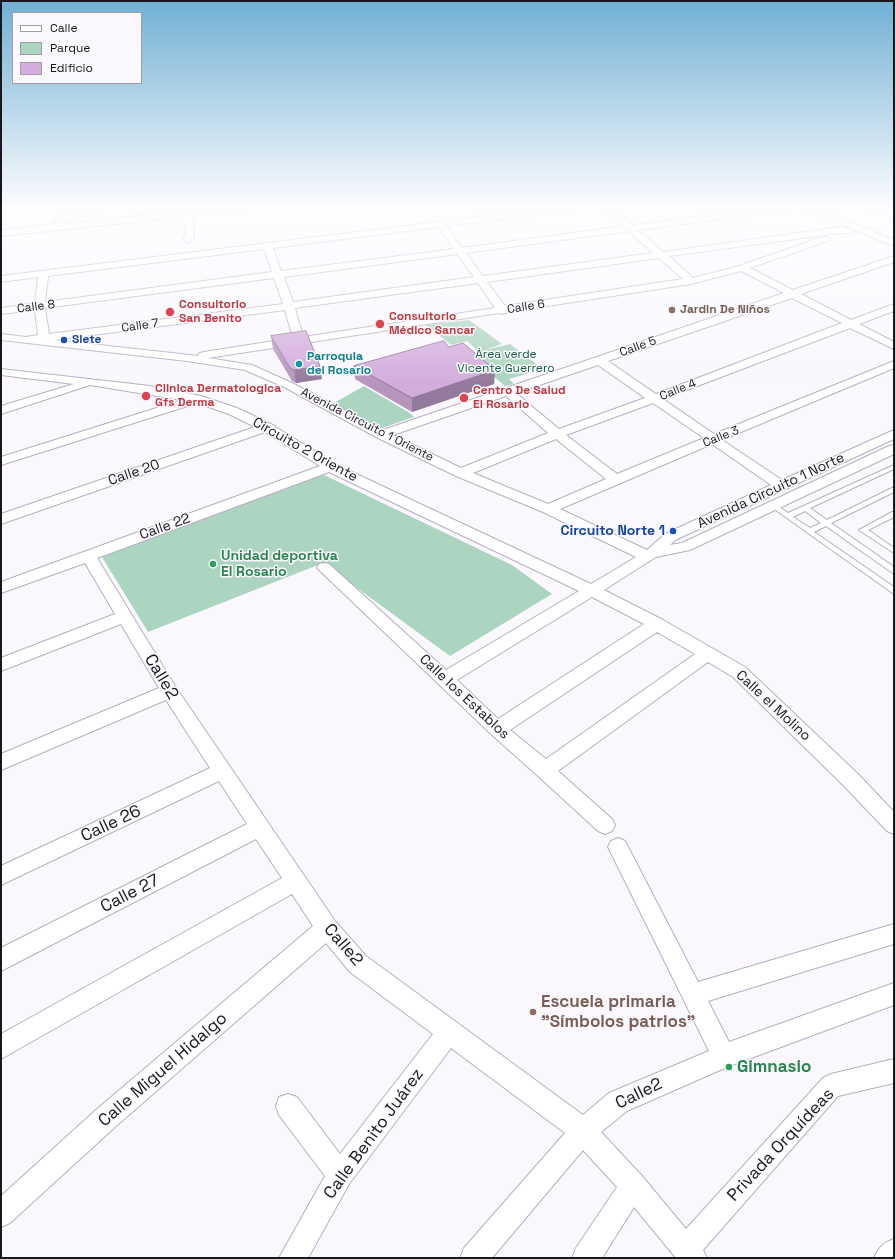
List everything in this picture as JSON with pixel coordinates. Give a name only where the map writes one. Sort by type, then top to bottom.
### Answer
[{"type":"street","points":[[1,279],[99,267]]},
{"type":"street","points":[[275,267],[289,305],[299,342]]},
{"type":"street","name":"Calle 8","points":[[1,312],[338,267]]},
{"type":"street","points":[[472,267],[503,311]]},
{"type":"street","name":"Calle 7","points":[[25,340],[568,267]]},
{"type":"street","points":[[674,267],[691,282]]},
{"type":"street","name":"Calle 6","points":[[187,358],[691,282],[745,267]]},
{"type":"street","name":"Calle 5","points":[[382,435],[871,267]]},
{"type":"street","points":[[742,268],[894,346]]},
{"type":"street","points":[[43,274],[40,306],[44,338]]},
{"type":"street","name":"Calle 4","points":[[461,472],[894,306]]},
{"type":"street","name":"Avenida Circuito 1 Oriente","points":[[1,338],[187,358],[248,367],[288,385],[382,435],[461,472],[548,509],[649,555]]},
{"type":"street","points":[[600,361],[656,398],[781,486]]},
{"type":"street","name":"Calle 3","points":[[548,509],[615,479],[714,440],[894,364]]},
{"type":"street","name":"Circuito 2 Oriente","points":[[1,372],[92,382],[197,399],[233,411],[267,428],[330,467],[591,590]]},
{"type":"street","points":[[1,410],[92,382]]},
{"type":"street","points":[[508,392],[557,434],[615,479]]},
{"type":"street","points":[[1,462],[197,399]]},
{"type":"street","name":"Calle 20","points":[[1,519],[267,428]]},
{"type":"street","name":"Avenida Circuito 1 Norte","points":[[649,555],[670,537],[781,486],[893,439]]},
{"type":"street","name":"Avenida Circuito 1 Norte","points":[[649,555],[685,547],[773,506],[893,439]]},
{"type":"street","name":"Calle 22","points":[[1,588],[330,467]]},
{"type":"street","points":[[445,679],[649,555]]},
{"type":"street","name":"Calle2","points":[[88,556],[169,692],[327,928],[358,964],[583,1131],[618,1102],[724,1056],[894,994]]},
{"type":"street","name":"Calle los Establos","points":[[324,568],[445,679],[497,730],[545,770],[605,825]]},
{"type":"street","name":"Calle el Molino","points":[[591,590],[657,624],[739,672],[894,825]]},
{"type":"street","points":[[1,665],[124,616]]},
{"type":"street","points":[[497,730],[657,624]]},
{"type":"street","points":[[545,770],[707,654]]},
{"type":"street","points":[[1,762],[169,692]]},
{"type":"street","name":"Calle 26","points":[[1,876],[222,771]]},
{"type":"street","name":"Calle 27","points":[[1,960],[260,827]]},
{"type":"street","points":[[618,847],[724,1056]]},
{"type":"street","points":[[1,1047],[296,881]]},
{"type":"street","name":"Calle Miguel Hidalgo","points":[[1,1214],[106,1118],[327,928]]},
{"type":"street","points":[[693,995],[894,934]]},
{"type":"street","name":"Calle Benito Juárez","points":[[292,1258],[340,1175],[448,1032]]},
{"type":"street","name":"Privada Orquídeas","points":[[689,1254],[831,1086],[894,1071]]},
{"type":"street","points":[[288,1106],[340,1175]]},
{"type":"street","points":[[474,1258],[583,1131],[633,1186],[689,1254]]},
{"type":"street","points":[[586,1258],[633,1186]]},
{"type":"street","points":[[888,1258],[894,1252]]},
{"type":"lane","points":[[788,516],[894,467]]},
{"type":"lane","points":[[810,531],[894,489]]},
{"type":"lane","points":[[773,506],[894,591]]},
{"type":"lane","points":[[805,508],[894,571]]},
{"type":"lane","points":[[894,514],[863,530],[894,551]]},
{"type":"green space","name":"Área verde Vicente Guerrero","points":[[469,320],[502,344],[485,350],[510,344],[543,369],[509,379],[514,384],[505,386],[468,355],[479,352],[467,341],[451,345],[426,325]]},
{"type":"green space","points":[[364,386],[410,413],[414,417],[379,429],[334,403]]},
{"type":"green space","name":"Unidad deportiva El Rosario","points":[[322,474],[512,565],[552,594],[450,656],[323,563],[148,632],[102,557]]},
{"type":"building","points":[[306,331],[320,366],[294,370],[290,368],[271,336]]},
{"type":"building","points":[[444,341],[449,347],[463,343],[495,370],[412,398],[354,366]]},
{"type":"place","name":"Jardin De Niños","points":[[672,310]]},
{"type":"place","name":"Consultorio San Benito","points":[[170,312]]},
{"type":"place","name":"Consultorio Médico Sancar","points":[[380,324]]},
{"type":"place","name":"Siete","points":[[64,340]]},
{"type":"place","name":"Parroquia del Rosario","points":[[299,364]]},
{"type":"place","name":"Clinica Dermatologica Gfs Derma","points":[[146,396]]},
{"type":"place","name":"Centro De Salud El Rosario","points":[[464,398]]},
{"type":"place","name":"Circuito Norte 1","points":[[673,531]]},
{"type":"place","name":"Unidad deportiva El Rosario","points":[[213,564]]},
{"type":"place","name":"Escuela primaria \"Símbolos patrios\"","points":[[533,1012]]},
{"type":"place","name":"Gimnasio","points":[[729,1067]]}]
